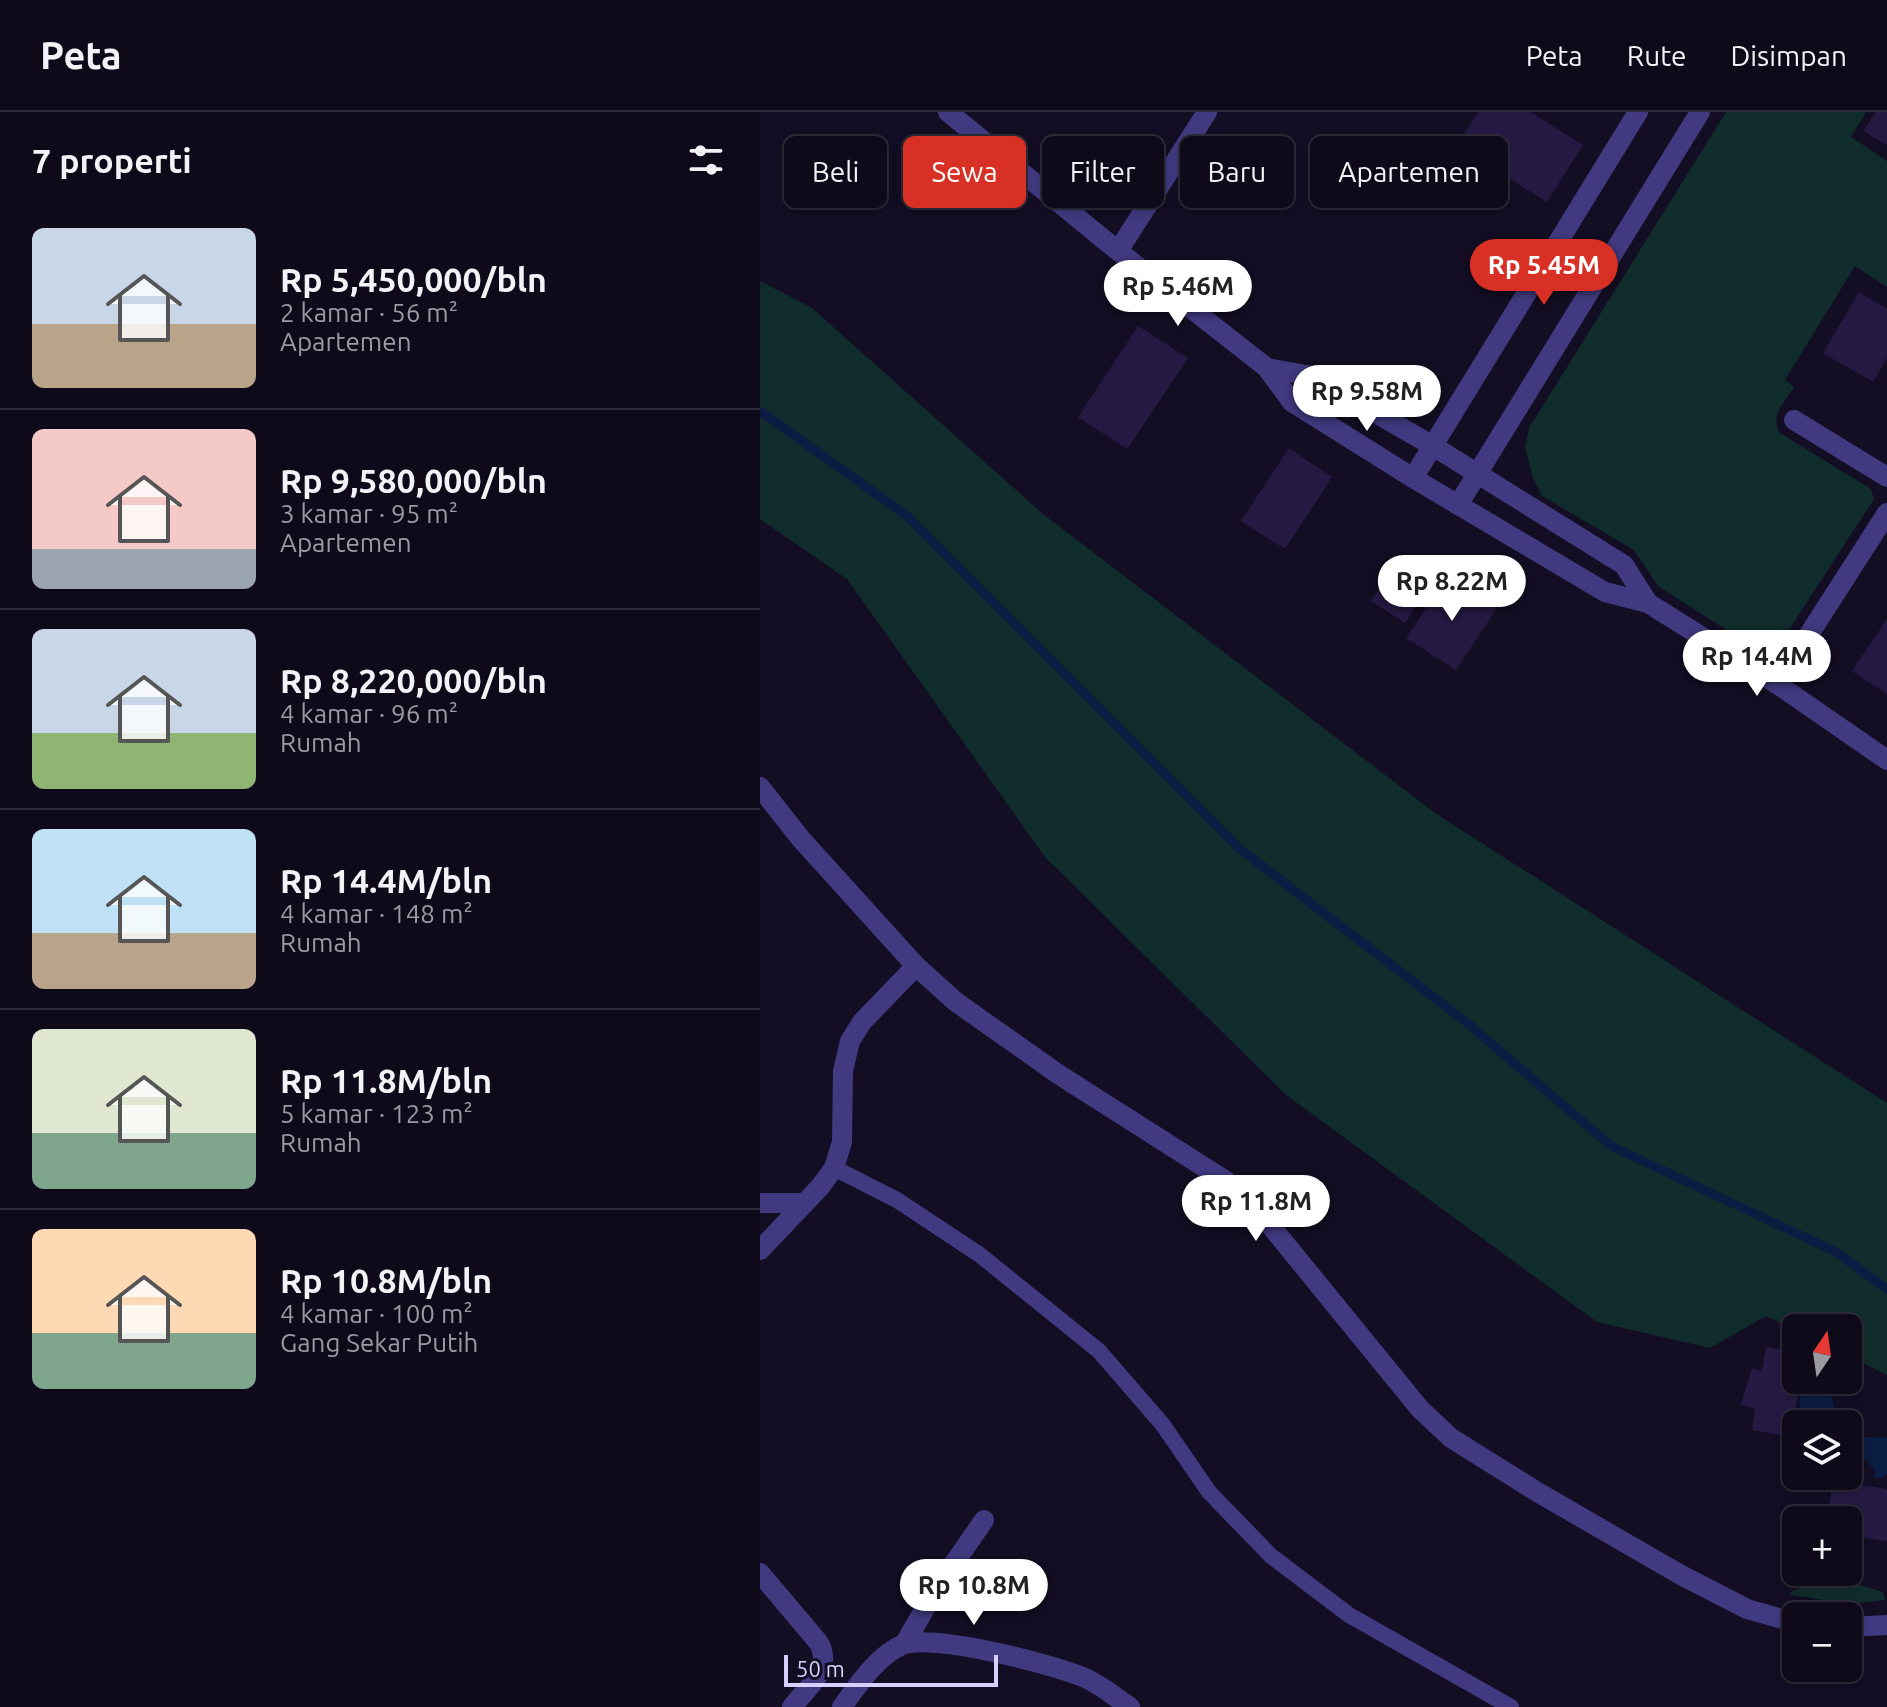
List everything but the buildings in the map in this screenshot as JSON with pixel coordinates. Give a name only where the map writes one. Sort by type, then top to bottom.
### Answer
[{"type":"street","points":[[948,112],[1267,368],[1292,402],[1605,592],[1648,603],[1777,684],[1887,760]]},
{"type":"street","points":[[1118,251],[1207,112]]},
{"type":"street","points":[[1413,478],[1638,112]]},
{"type":"street","points":[[1458,505],[1700,112]]},
{"type":"street","points":[[1267,368],[1312,376],[1477,473],[1624,565],[1648,603]]},
{"type":"street","points":[[1794,420],[1887,477]]},
{"type":"street","points":[[1777,684],[1887,513]]},
{"type":"street","points":[[760,787],[801,839],[916,966],[956,1002],[1058,1074],[1226,1181],[1261,1214],[1420,1409],[1451,1438],[1681,1575],[1747,1609],[1782,1619]]},
{"type":"street","points":[[760,1250],[834,1168],[842,1142],[843,1071],[850,1041],[862,1022],[916,966]]},
{"type":"street","points":[[760,1203],[802,1203]]},
{"type":"street","points":[[905,1643],[935,1591],[984,1520]]},
{"type":"street","points":[[760,1573],[825,1654],[824,1667],[792,1707]]},
{"type":"street","points":[[1862,1626],[1887,1625]]},
{"type":"street","points":[[842,1707],[860,1682],[890,1651],[905,1643],[940,1644],[1043,1664],[1086,1678],[1130,1707]]},
{"type":"lane","points":[[834,1168],[897,1200],[980,1255],[1099,1351],[1163,1425],[1209,1492],[1271,1556],[1349,1615],[1511,1707]]},
{"type":"green space","points":[[1726,112],[1866,112],[1851,137],[1887,161],[1887,287],[1855,266],[1785,380],[1794,387],[1776,421],[1780,433],[1871,489],[1874,499],[1774,653],[1764,654],[1658,586],[1634,550],[1542,496],[1533,478],[1525,447],[1529,428]]},
{"type":"green space","points":[[760,281],[812,308],[1043,514],[1435,813],[1887,1103],[1887,1375],[1862,1363],[1862,1314],[1782,1314],[1782,1324],[1766,1316],[1710,1348],[1597,1322],[1286,1095],[1045,857],[847,579],[760,519]]},
{"type":"green space","points":[[1806,1586],[1862,1586],[1883,1592],[1885,1600],[1837,1602],[1790,1595],[1792,1591]]},
{"type":"water","points":[[1801,1394],[1831,1394],[1835,1410],[1801,1410]]},
{"type":"water","points":[[1862,1437],[1887,1437],[1887,1475],[1874,1477],[1875,1472],[1868,1461],[1862,1459]]},
{"type":"waterway","points":[[760,411],[907,516],[1240,849],[1466,1022],[1611,1146],[1836,1252],[1887,1289]]}]
